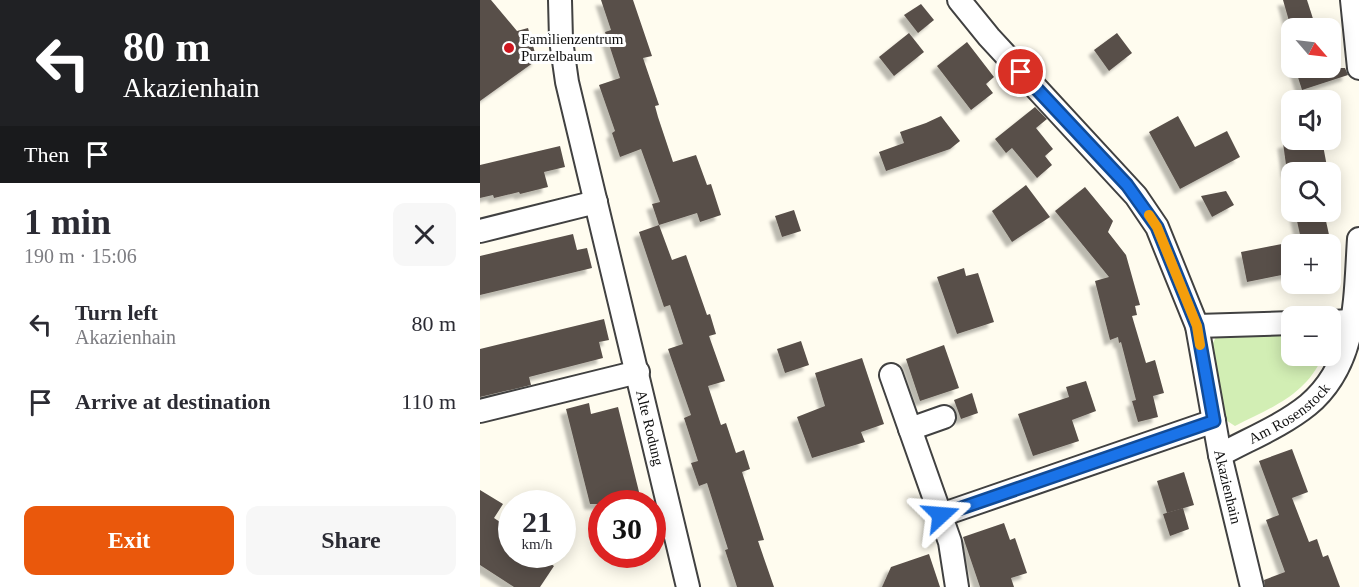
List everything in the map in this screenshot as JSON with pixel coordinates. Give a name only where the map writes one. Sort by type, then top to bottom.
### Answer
[{"type":"street","name":"Alte Rodung","points":[[560,0],[561,40],[567,81],[688,587]]},
{"type":"street","name":"Akazienhain","points":[[959,0],[989,38],[1136,196],[1157,227],[1197,326],[1220,455],[1252,587]]},
{"type":"street","points":[[1352,0],[1359,68]]},
{"type":"street","points":[[480,231],[596,202]]},
{"type":"street","name":"Am Rosenstock","points":[[1341,360],[1346,351],[1341,322],[1359,239]]},
{"type":"street","points":[[1197,326],[1281,323]]},
{"type":"street","name":"Am Rosenstock","points":[[1220,455],[1289,418],[1307,405],[1321,392],[1338,366]]},
{"type":"street","name":"Alte Rodung","points":[[480,411],[638,372]]},
{"type":"street","points":[[891,375],[941,515],[955,566],[957,587]]},
{"type":"street","points":[[910,429],[944,417]]},
{"type":"street","points":[[941,515],[1214,421]]},
{"type":"green space","points":[[1281,334],[1281,366],[1318,366],[1307,381],[1286,399],[1235,426],[1218,415],[1206,357],[1216,337]]},
{"type":"building","points":[[480,0],[491,0],[517,31],[528,28],[537,60],[480,101]]},
{"type":"building","points":[[601,0],[633,0],[652,56],[643,58],[659,105],[655,106],[673,162],[696,155],[707,185],[711,184],[721,215],[700,222],[697,213],[659,225],[652,204],[660,202],[641,149],[620,157],[612,133],[615,131],[599,85],[620,78],[605,32],[611,30]]},
{"type":"building","points":[[1283,0],[1307,0],[1313,18],[1288,18]]},
{"type":"building","points":[[921,4],[934,20],[918,33],[904,15]]},
{"type":"building","points":[[909,33],[924,52],[894,76],[879,57]]},
{"type":"building","points":[[1117,33],[1132,53],[1109,71],[1094,50]]},
{"type":"building","points":[[967,42],[994,77],[986,84],[993,93],[971,110],[937,66]]},
{"type":"building","points":[[1341,68],[1345,68],[1348,75],[1341,77]]},
{"type":"building","points":[[1298,78],[1339,78],[1302,90]]},
{"type":"building","points":[[1035,107],[1047,119],[1036,128],[1053,149],[1045,156],[1052,165],[1037,178],[1012,148],[1006,153],[995,139]]},
{"type":"building","points":[[941,116],[960,141],[950,149],[886,171],[879,152],[904,143],[900,132]]},
{"type":"building","points":[[1178,116],[1195,147],[1227,131],[1240,157],[1180,189],[1149,132]]},
{"type":"building","points":[[560,146],[565,167],[544,172],[548,187],[520,194],[519,192],[494,198],[493,195],[480,198],[480,165]]},
{"type":"building","points":[[1284,150],[1324,150],[1326,162],[1286,162]]},
{"type":"building","points":[[1026,185],[1050,217],[1012,242],[992,211]]},
{"type":"building","points":[[1085,187],[1113,221],[1108,232],[1126,255],[1140,305],[1135,306],[1137,315],[1132,316],[1146,363],[1155,360],[1164,393],[1153,396],[1158,417],[1138,422],[1132,401],[1136,400],[1121,342],[1119,343],[1118,337],[1110,340],[1095,281],[1109,277],[1055,211]]},
{"type":"building","points":[[1226,191],[1234,205],[1212,217],[1201,196]]},
{"type":"building","points":[[794,210],[801,231],[782,237],[775,216]]},
{"type":"building","points":[[1297,222],[1326,222],[1329,234],[1300,234]]},
{"type":"building","points":[[659,225],[672,260],[686,255],[707,315],[710,314],[716,334],[709,336],[725,381],[708,386],[721,425],[726,423],[736,453],[744,450],[750,469],[742,472],[764,540],[758,541],[774,587],[737,587],[725,550],[728,549],[707,483],[699,486],[691,463],[698,461],[684,418],[691,415],[668,349],[683,344],[670,305],[664,307],[639,232]]},
{"type":"building","points":[[573,234],[577,250],[587,248],[592,268],[480,295],[480,256]]},
{"type":"building","points":[[1281,244],[1281,275],[1247,282],[1241,252]]},
{"type":"building","points":[[964,268],[966,276],[978,273],[994,322],[957,334],[937,277]]},
{"type":"building","points":[[604,319],[609,340],[599,342],[603,358],[529,377],[531,385],[480,397],[480,349]]},
{"type":"building","points":[[801,341],[809,365],[785,373],[777,349]]},
{"type":"building","points":[[944,345],[959,388],[920,401],[906,359]]},
{"type":"building","points":[[862,358],[884,424],[861,432],[865,442],[812,458],[797,417],[825,406],[815,373]]},
{"type":"building","points":[[1086,381],[1096,411],[1072,420],[1079,441],[1033,456],[1018,414],[1069,397],[1066,387]]},
{"type":"building","points":[[972,393],[978,413],[961,419],[954,400]]},
{"type":"building","points":[[589,403],[591,414],[618,407],[639,490],[588,490],[588,496],[566,409]]},
{"type":"building","points":[[1292,449],[1308,492],[1292,498],[1309,542],[1317,539],[1323,557],[1328,555],[1340,587],[1265,587],[1264,580],[1285,572],[1266,520],[1279,515],[1259,461]]},
{"type":"building","points":[[1184,472],[1194,505],[1167,513],[1157,481]]},
{"type":"building","points":[[480,490],[498,501],[498,512],[494,518],[498,521],[498,568],[553,568],[540,587],[514,587],[480,565]]},
{"type":"building","points":[[1183,508],[1189,529],[1170,536],[1163,514]]},
{"type":"building","points":[[1004,523],[1010,540],[1015,538],[1027,573],[1011,578],[1014,587],[980,587],[963,537]]},
{"type":"building","points":[[929,554],[940,587],[882,587],[891,567]]},
{"type":"slow traffic","points":[[1149,215],[1157,227],[1197,326],[1200,345]]},
{"type":"place","name":"Familienzentrum Purzelbaum","points":[[509,48]]},
{"type":"route","points":[[941,515],[1214,421],[1197,326],[1157,227],[1127,185],[1021,72]]}]
